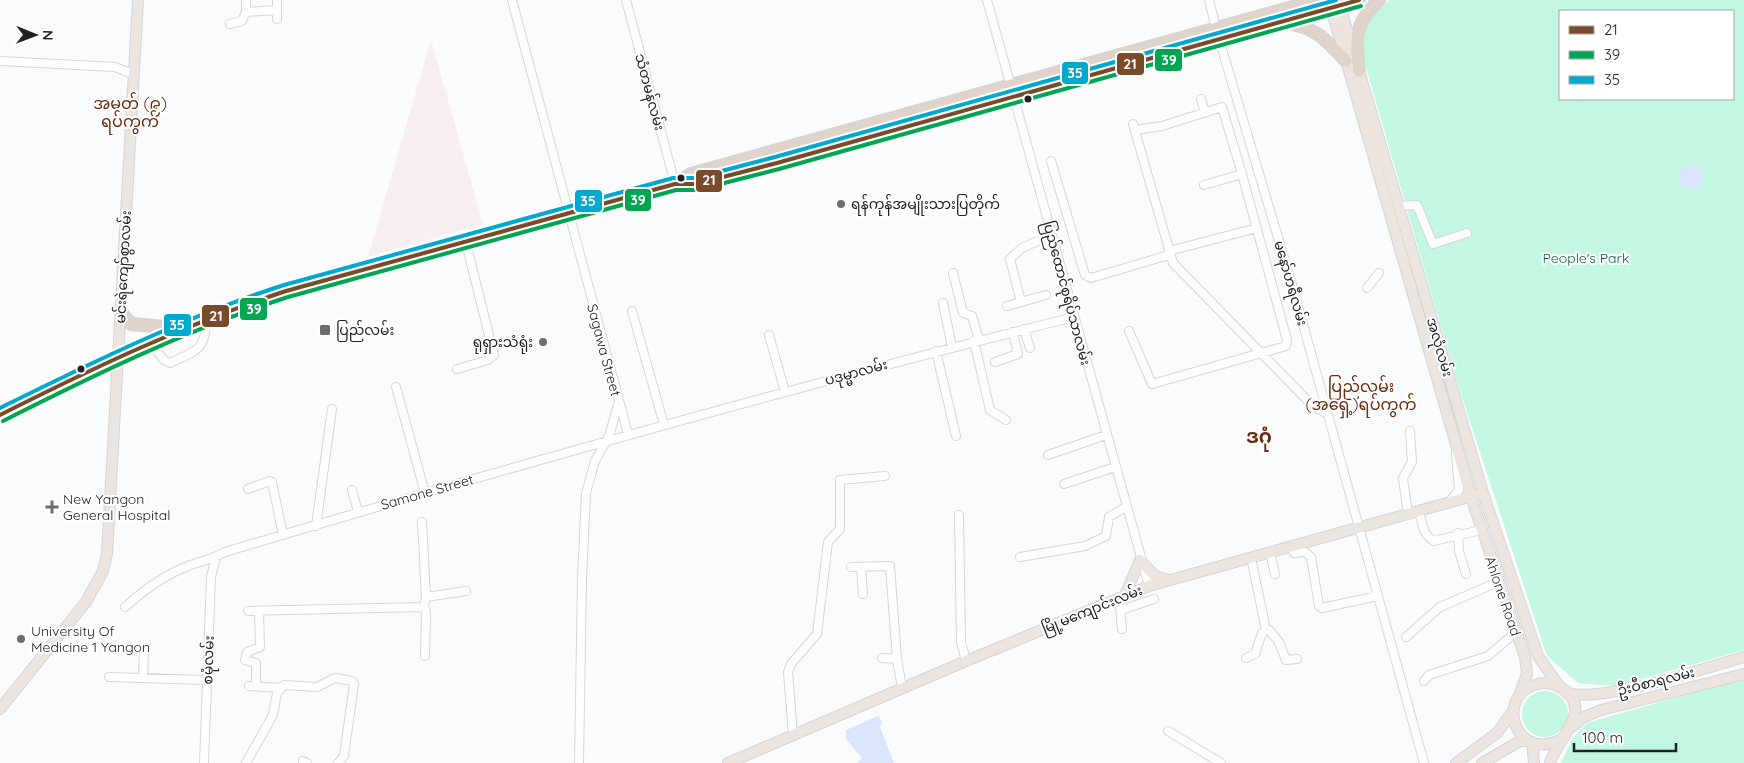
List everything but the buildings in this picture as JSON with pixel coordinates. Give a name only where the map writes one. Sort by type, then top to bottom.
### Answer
[{"type":"highway","points":[[0,415],[149,342],[206,318],[260,299],[675,184],[691,174],[1012,91],[1218,34],[1318,0]]},
{"type":"highway","points":[[1218,34],[1282,22],[1334,4],[1359,0]]},
{"type":"highway","points":[[1359,70],[1356,42],[1358,31],[1371,8],[1379,0]]},
{"type":"highway","points":[[1282,22],[1308,27],[1322,36],[1346,61]]},
{"type":"highway","points":[[120,311],[131,324],[181,328]]},
{"type":"main road","name":"မင်းရဲကျော်စွာလမ်း","points":[[0,709],[86,602],[103,570],[109,536],[138,0]]},
{"type":"main road","name":"အလုံလမ်း","points":[[1334,4],[1346,61],[1360,92],[1398,206],[1483,493],[1538,656],[1563,689]]},
{"type":"main road","name":"အလုံလမ်း","points":[[1334,4],[1359,70],[1360,92],[1470,496]]},
{"type":"main road","name":"မြို့မကျောင်းလမ်း","points":[[728,763],[966,661],[1149,586],[1483,493]]},
{"type":"main road","name":"Ahlone Road","points":[[1470,496],[1524,657],[1526,674],[1518,696]]},
{"type":"main road","points":[[1122,596],[1140,560],[1155,576],[1169,580]]},
{"type":"main road","name":"ဦးဝီစာရလမ်း","points":[[1563,689],[1580,695],[1603,693],[1651,684],[1744,657]]},
{"type":"main road","points":[[1726,663],[1730,678]]},
{"type":"main road","name":"ဦးဝီစာရလမ်း","points":[[1572,726],[1601,710],[1744,674]]},
{"type":"main road","points":[[1456,763],[1497,733],[1513,711],[1518,696],[1530,686],[1544,682],[1563,689],[1575,708],[1572,726],[1560,740],[1550,763]]},
{"type":"main road","points":[[1651,684],[1654,697]]},
{"type":"main road","points":[[1513,711],[1515,726],[1529,742],[1534,763]]},
{"type":"main road","points":[[1482,763],[1520,741],[1546,745],[1560,740]]},
{"type":"street","points":[[230,24],[242,20],[246,12],[246,0]]},
{"type":"street","points":[[277,0],[277,19]]},
{"type":"street","name":"Sagawa Street","points":[[512,0],[618,405],[607,440],[595,461],[586,494],[582,578],[579,763]]},
{"type":"street","name":"သံတမန်လမ်း","points":[[626,0],[675,184]]},
{"type":"street","name":"ပြည်ထောင်စုရိပ်သာလမ်း","points":[[987,0],[1140,560],[1149,586]]},
{"type":"street","name":"မနော်ဟရီလမ်း","points":[[1209,0],[1293,288],[1424,763]]},
{"type":"street","points":[[246,12],[277,10]]},
{"type":"street","points":[[0,61],[116,67],[135,75]]},
{"type":"street","points":[[1200,99],[1205,113]]},
{"type":"street","points":[[1130,331],[1152,384],[1262,353],[1286,346],[1287,343],[1258,228],[1222,107],[1162,126],[1134,127],[1169,253],[1173,263],[1262,353],[1313,406],[1326,413]]},
{"type":"street","points":[[1051,161],[1085,275],[1091,278],[1169,253],[1258,228]]},
{"type":"street","points":[[1204,185],[1242,174]]},
{"type":"street","points":[[1398,206],[1417,205],[1433,244],[1467,233]]},
{"type":"street","points":[[1021,302],[1010,259],[1022,248],[1051,235]]},
{"type":"street","points":[[457,369],[488,360],[494,355],[466,243]]},
{"type":"street","points":[[953,273],[963,313],[972,316],[990,409],[1006,420]]},
{"type":"street","points":[[1367,288],[1379,273]]},
{"type":"street","points":[[1007,306],[1046,295]]},
{"type":"street","points":[[943,303],[952,347]]},
{"type":"street","points":[[632,311],[664,424]]},
{"type":"street","name":"ပဒုမ္မာလမ်း","points":[[639,431],[1074,316]]},
{"type":"street","points":[[149,342],[164,360],[170,363],[200,349],[205,340],[206,318]]},
{"type":"street","points":[[1024,329],[1030,348]]},
{"type":"street","points":[[995,362],[1018,354],[1013,332]]},
{"type":"street","points":[[769,335],[785,392]]},
{"type":"street","points":[[936,351],[956,436]]},
{"type":"street","points":[[396,387],[425,493]]},
{"type":"street","points":[[618,405],[628,434]]},
{"type":"street","points":[[316,526],[332,409]]},
{"type":"street","name":"Samone Street","points":[[125,607],[150,586],[170,574],[225,552],[639,431]]},
{"type":"street","points":[[1408,514],[1404,478],[1412,462],[1410,431]]},
{"type":"street","points":[[1048,455],[1106,435]]},
{"type":"street","points":[[1447,503],[1459,490],[1456,464],[1457,450]]},
{"type":"street","points":[[1064,484],[1115,468]]},
{"type":"street","points":[[793,735],[788,672],[791,664],[817,634],[828,542],[840,529],[840,480],[885,476]]},
{"type":"street","points":[[248,489],[270,480],[272,482],[283,535]]},
{"type":"street","points":[[352,490],[358,512]]},
{"type":"street","points":[[1020,557],[1084,546],[1106,536],[1109,529],[1107,520],[1109,517],[1126,507]]},
{"type":"street","points":[[1419,511],[1428,538],[1434,540],[1458,533],[1481,530]]},
{"type":"street","points":[[958,515],[961,642],[966,661]]},
{"type":"street","points":[[422,522],[426,596],[424,607],[426,612],[425,656]]},
{"type":"street","points":[[1458,533],[1459,551],[1466,574]]},
{"type":"street","points":[[1291,546],[1294,554],[1305,552],[1311,557],[1319,606],[1322,608],[1378,596]]},
{"type":"street","points":[[1270,552],[1275,574]]},
{"type":"street","name":"စမုံလမ်း","points":[[204,763],[211,577],[216,557]]},
{"type":"street","points":[[1251,558],[1266,630]]},
{"type":"street","points":[[851,567],[890,566],[897,659],[902,688]]},
{"type":"street","points":[[861,567],[863,594]]},
{"type":"street","points":[[1406,636],[1440,608],[1498,582]]},
{"type":"street","points":[[426,596],[466,591]]},
{"type":"street","points":[[1122,596],[1122,629]]},
{"type":"street","points":[[1121,610],[1154,598]]},
{"type":"street","points":[[248,611],[424,607]]},
{"type":"street","points":[[260,611],[260,647],[247,652],[245,660],[256,663],[253,686],[281,688]]},
{"type":"street","points":[[1246,658],[1255,654],[1262,633],[1266,630]]},
{"type":"street","points":[[1266,630],[1270,630],[1279,642],[1286,660],[1297,660]]},
{"type":"street","points":[[1424,680],[1429,675],[1488,656],[1516,632]]},
{"type":"street","points":[[143,678],[144,650]]},
{"type":"street","points":[[882,658],[897,659]]},
{"type":"street","points":[[108,677],[207,680]]},
{"type":"street","points":[[246,763],[274,715],[277,693],[284,685],[317,687],[335,678],[354,683],[344,756],[338,763]]},
{"type":"street","points":[[1168,731],[1221,763]]},
{"type":"shaded area","points":[[431,40],[483,224],[368,257]]},
{"type":"green space","name":"People's Park","points":[[1390,0],[1744,0],[1744,650],[1616,686],[1578,683],[1547,656],[1456,379],[1359,43],[1370,15]]},
{"type":"green space","points":[[1744,678],[1744,763],[1561,763],[1572,739],[1587,723]]},
{"type":"green space","points":[[1541,691],[1549,691],[1558,695],[1564,701],[1568,714],[1564,727],[1558,733],[1549,737],[1541,737],[1532,733],[1526,727],[1522,718],[1522,710],[1526,701],[1532,695]]},
{"type":"water","points":[[1691,164],[1700,168],[1704,177],[1700,186],[1691,190],[1682,186],[1678,177],[1682,168]]},
{"type":"water","points":[[878,716],[882,722],[880,727],[894,763],[857,763],[862,758],[846,739],[846,730]]},
{"type":"transit line","name":"35","points":[[0,408],[105,357],[175,326],[284,285],[673,178],[695,178],[775,157],[1336,0]]},
{"type":"transit line","name":"21","points":[[0,415],[70,380],[176,332],[286,291],[675,184],[696,184],[777,163],[1359,0]]},
{"type":"transit line","name":"39","points":[[3,421],[143,353],[215,323],[288,297],[676,190],[697,190],[779,169],[1361,6]]},
{"type":"place","name":"ရန်ကုန်အမျိုးသားပြတိုက်","points":[[841,204]]},
{"type":"place","name":"ပြည်လမ်း","points":[[325,330]]},
{"type":"place","name":"ရုရှားသံရုံး","points":[[543,342]]},
{"type":"place","name":"New Yangon General Hospital","points":[[52,507]]},
{"type":"place","name":"University Of Medicine 1 Yangon","points":[[21,639]]},
{"type":"district","name":"အမှတ် (၉) ရပ်ကွက်","points":[[130,112]]},
{"type":"district","name":"ပြည်လမ်း (အရှေ့)ရပ်ကွက်","points":[[1361,395]]},
{"type":"district","name":"ဒဂုံ","points":[[1259,436]]}]
